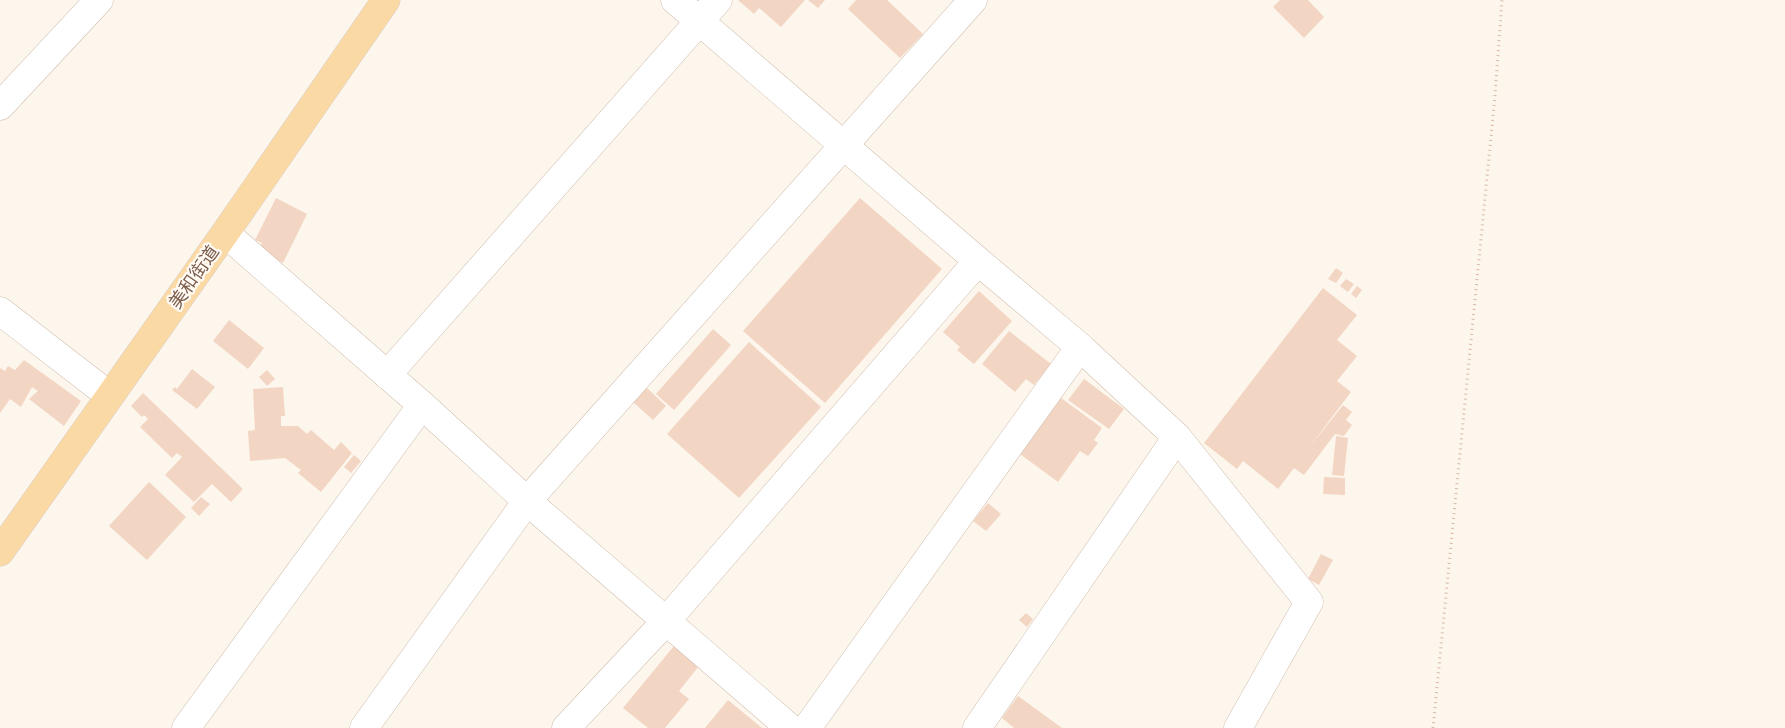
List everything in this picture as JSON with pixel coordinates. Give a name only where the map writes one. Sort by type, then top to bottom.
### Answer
[{"type":"main road","name":"美和街道","points":[[0,552],[225,233],[386,0]]},
{"type":"street","points":[[0,106],[99,0]]},
{"type":"street","points":[[675,0],[1080,347],[1177,438],[1309,602],[1238,728]]},
{"type":"street","points":[[387,375],[718,0]]},
{"type":"street","points":[[364,728],[527,501],[973,0]]},
{"type":"street","points":[[225,233],[422,405],[527,501],[790,728]]},
{"type":"street","points":[[566,728],[666,621],[978,261]]},
{"type":"street","points":[[0,311],[110,396]]},
{"type":"street","points":[[808,728],[1080,347]]},
{"type":"street","points":[[186,728],[422,405]]},
{"type":"street","points":[[977,728],[1177,438]]},
{"type":"path","points":[[1433,728],[1494,106],[1502,0]]},
{"type":"building","points":[[738,0],[805,0],[781,27],[759,8],[754,14]]},
{"type":"building","points":[[808,0],[825,0],[818,8]]},
{"type":"building","points":[[856,0],[887,0],[923,34],[900,58],[848,9]]},
{"type":"building","points":[[1280,0],[1308,0],[1324,17],[1304,38],[1273,7]]},
{"type":"building","points":[[276,198],[307,214],[283,263],[258,250],[262,243],[255,240]]},
{"type":"building","points":[[860,198],[942,269],[825,403],[743,331]]},
{"type":"building","points":[[1336,268],[1343,273],[1336,283],[1328,279]]},
{"type":"building","points":[[1346,279],[1354,284],[1348,292],[1340,286]]},
{"type":"building","points":[[1357,286],[1362,290],[1356,298],[1351,294]]},
{"type":"building","points":[[1323,288],[1357,315],[1337,340],[1357,356],[1337,381],[1351,392],[1308,449],[1343,405],[1352,412],[1346,420],[1352,425],[1344,436],[1335,434],[1304,475],[1294,468],[1278,489],[1243,461],[1237,469],[1204,443]]},
{"type":"building","points":[[979,291],[1012,321],[974,364],[957,350],[960,347],[943,332]]},
{"type":"building","points":[[229,320],[264,348],[248,369],[213,341]]},
{"type":"building","points":[[713,329],[731,345],[674,410],[656,394]]},
{"type":"building","points":[[1009,331],[1051,364],[1034,385],[1026,379],[1015,392],[982,364]]},
{"type":"building","points":[[749,342],[821,407],[739,498],[667,434]]},
{"type":"building","points":[[24,360],[81,401],[64,426],[29,399],[38,391],[32,387],[21,407],[10,399],[0,413],[0,368],[5,371],[8,366],[15,370]]},
{"type":"building","points":[[192,369],[215,387],[197,409],[172,390],[175,387],[177,389]]},
{"type":"building","points":[[267,370],[275,379],[267,386],[259,377]]},
{"type":"building","points":[[1084,379],[1124,409],[1109,429],[1068,400]]},
{"type":"building","points":[[283,387],[285,416],[281,416],[281,426],[298,426],[307,434],[311,430],[334,450],[341,442],[352,453],[321,492],[298,473],[301,470],[285,458],[250,461],[248,431],[255,430],[253,389]]},
{"type":"building","points":[[647,388],[666,406],[653,420],[633,402]]},
{"type":"building","points":[[143,393],[243,489],[231,502],[212,484],[194,502],[165,475],[182,457],[177,453],[172,458],[140,427],[148,419],[144,415],[142,417],[131,406]]},
{"type":"building","points":[[1061,398],[1102,428],[1094,440],[1098,443],[1088,456],[1080,451],[1058,482],[1020,454]]},
{"type":"building","points":[[1336,436],[1348,438],[1344,476],[1332,475]]},
{"type":"building","points":[[354,455],[361,461],[351,473],[344,467]]},
{"type":"building","points":[[1324,477],[1345,478],[1345,495],[1323,494]]},
{"type":"building","points":[[149,482],[186,517],[147,560],[109,526]]},
{"type":"building","points":[[201,497],[210,504],[199,516],[191,508]]},
{"type":"building","points":[[988,503],[1001,514],[986,531],[973,521]]},
{"type":"building","points":[[1321,554],[1333,560],[1319,585],[1308,579]]},
{"type":"building","points":[[1026,613],[1033,619],[1027,627],[1019,620]]},
{"type":"building","points":[[674,646],[699,666],[679,691],[689,699],[665,728],[648,728],[623,708]]},
{"type":"building","points":[[1018,696],[1062,728],[1014,728],[1002,718]]},
{"type":"building","points":[[728,700],[762,728],[705,728]]}]
